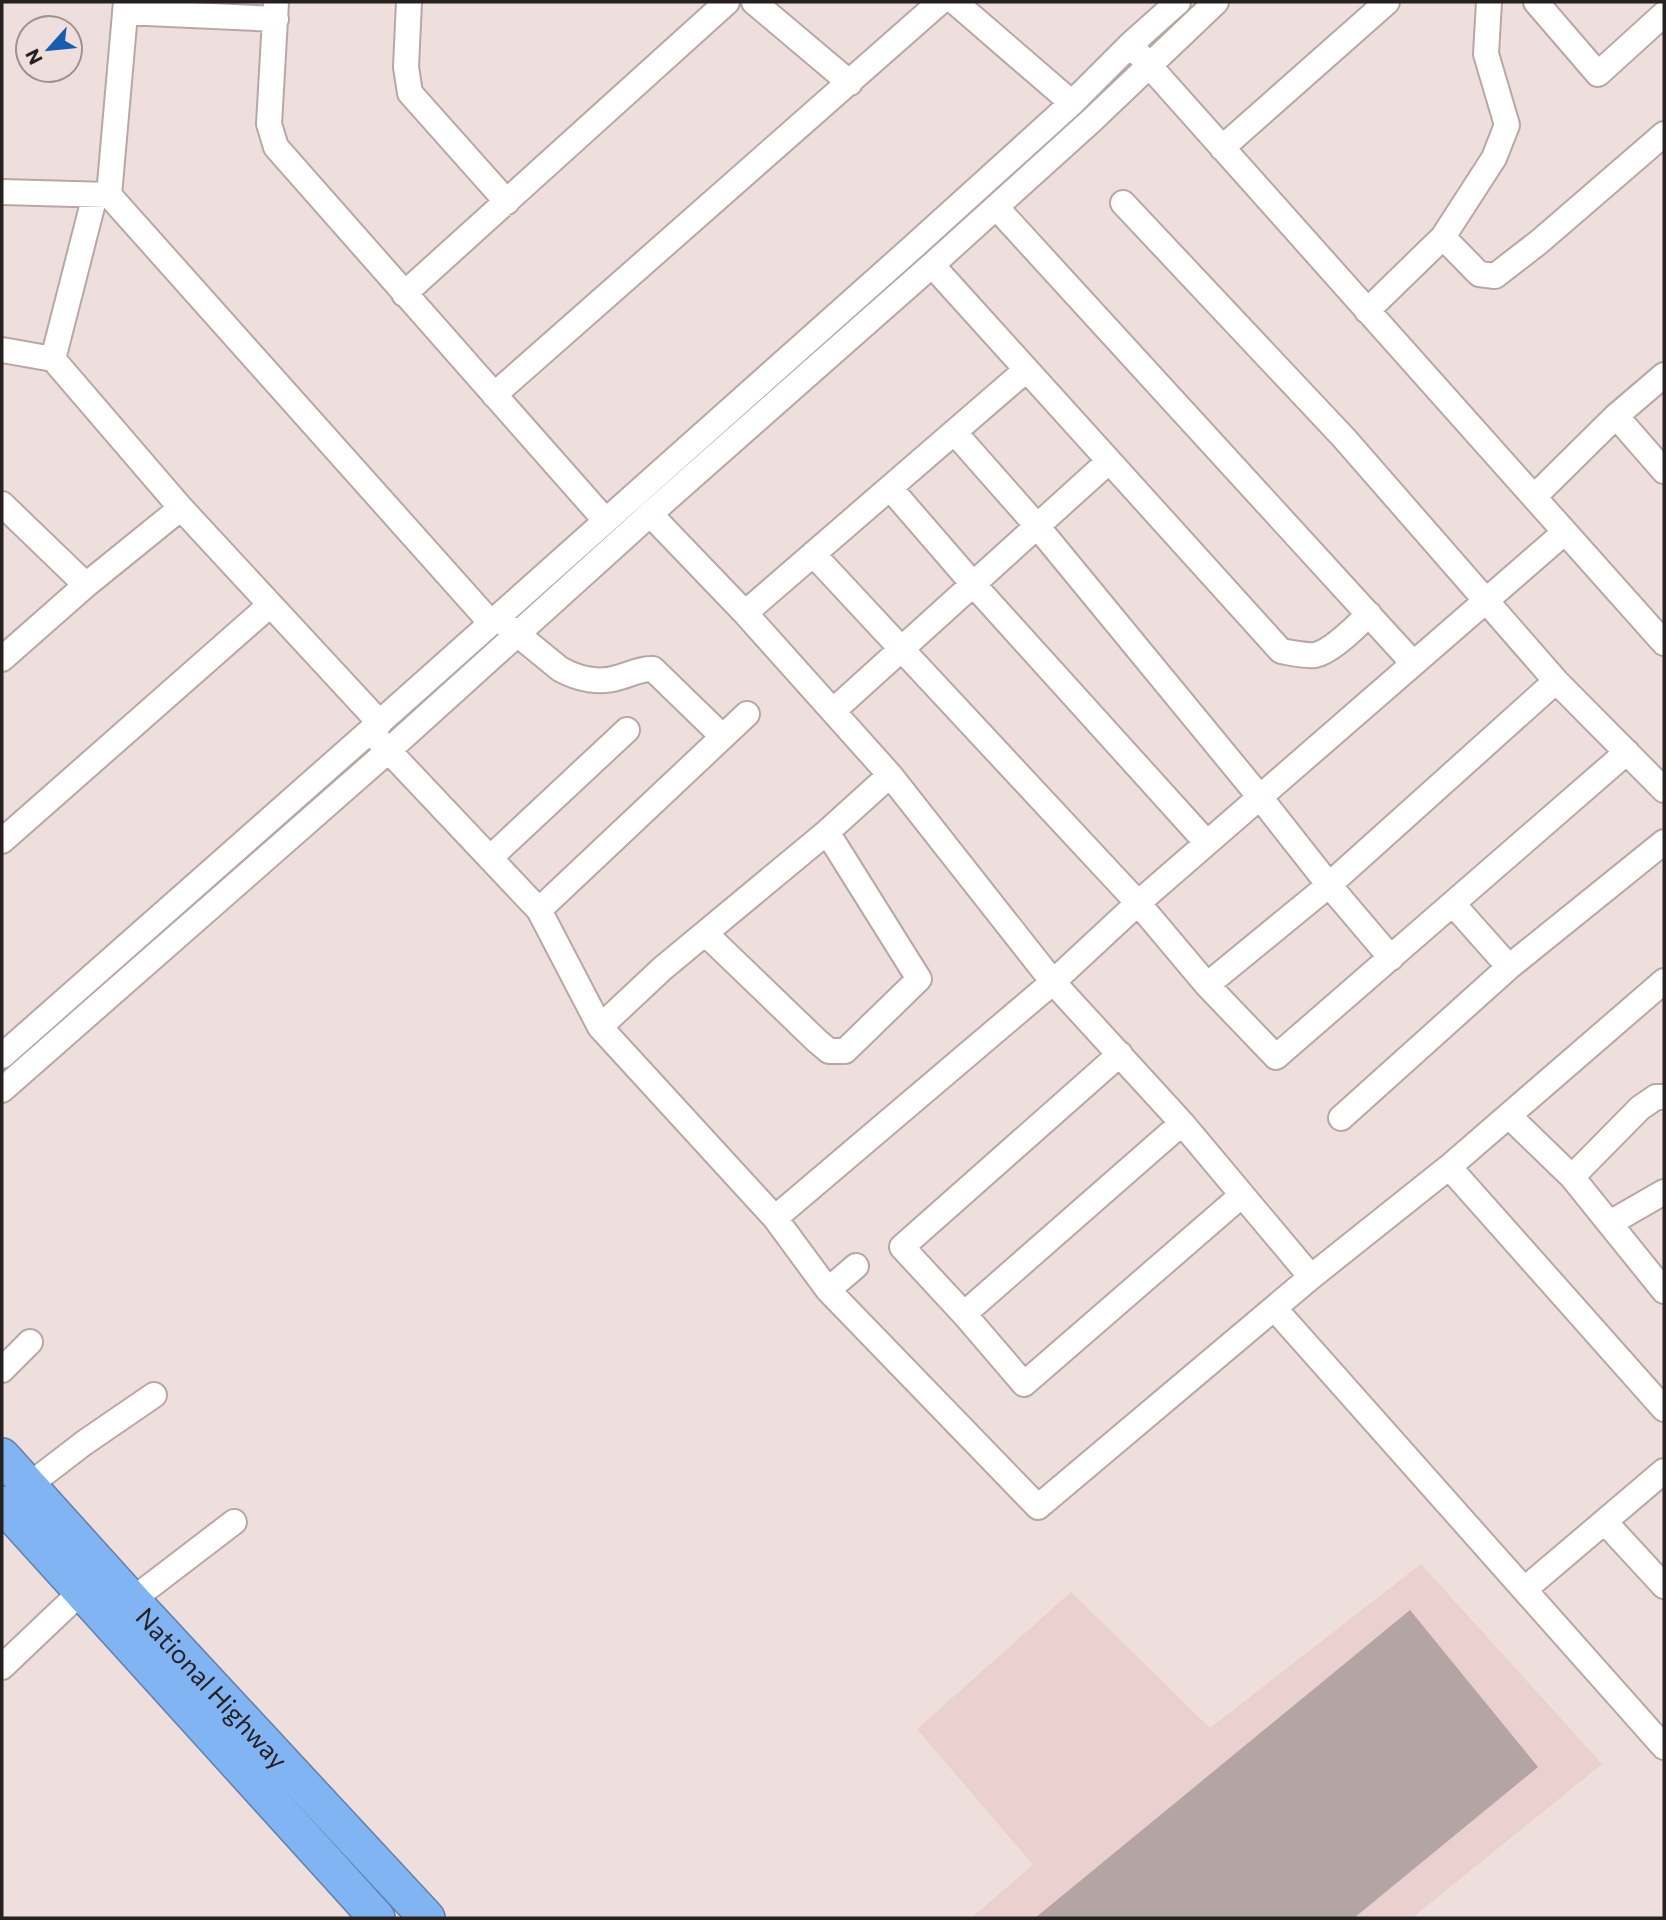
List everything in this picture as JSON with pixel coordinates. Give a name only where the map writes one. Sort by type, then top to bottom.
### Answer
[{"type":"highway","name":"National Highway","points":[[2,1456],[15,1495],[82,1591],[377,1918]]},
{"type":"highway","name":"National Highway","points":[[15,1495],[132,1600],[427,1918]]},
{"type":"street","points":[[409,2],[406,67],[410,93],[507,202]]},
{"type":"street","points":[[404,294],[727,2]]},
{"type":"street","points":[[754,2],[850,83]]},
{"type":"street","points":[[494,395],[940,2]]},
{"type":"street","points":[[956,2],[1072,103]]},
{"type":"street","points":[[2,1090],[388,751],[650,514],[932,265],[1091,121],[1216,2]]},
{"type":"street","points":[[1222,148],[1387,2]]},
{"type":"street","points":[[1367,310],[1443,237],[1494,158],[1507,125],[1486,54],[1489,2]]},
{"type":"street","points":[[1536,2],[1598,74],[1664,14]]},
{"type":"street","points":[[3,1054],[375,727],[913,247],[1072,103],[1168,5]]},
{"type":"street","points":[[53,359],[102,195],[125,7],[276,10],[269,124],[276,147],[605,520]]},
{"type":"street","points":[[1130,45],[1664,643]]},
{"type":"street","points":[[1443,237],[1479,274],[1495,276],[1539,242],[1664,134]]},
{"type":"street","points":[[2,192],[102,195],[494,620],[570,674],[594,680],[616,679],[648,668],[653,669],[723,737]]},
{"type":"street","points":[[1124,203],[1344,438],[1556,681],[1664,790]]},
{"type":"street","points":[[996,207],[1413,663]]},
{"type":"street","points":[[932,265],[1281,651],[1300,655],[1318,654],[1348,635],[1369,614]]},
{"type":"street","points":[[2,351],[53,359],[375,727],[388,751],[539,910],[600,1027],[775,1218],[828,1290],[1038,1507],[1311,1277],[1449,1167],[1664,981]]},
{"type":"street","points":[[746,613],[1026,370]]},
{"type":"street","points":[[1534,497],[1616,416],[1664,375]]},
{"type":"street","points":[[1616,416],[1664,471]]},
{"type":"street","points":[[955,433],[1037,526],[1391,958]]},
{"type":"street","points":[[833,711],[1108,462]]},
{"type":"street","points":[[890,488],[1207,843]]},
{"type":"street","points":[[2,504],[86,585]]},
{"type":"street","points":[[2,660],[86,585],[181,508]]},
{"type":"street","points":[[650,514],[746,613],[890,775],[1054,982],[1182,1123],[1311,1277]]},
{"type":"street","points":[[775,1218],[1054,982],[1259,796],[1565,532]]},
{"type":"street","points":[[813,554],[1138,903],[1208,985],[1276,1057],[1627,752]]},
{"type":"street","points":[[2,841],[270,605]]},
{"type":"street","points":[[1208,985],[1329,885],[1556,681]]},
{"type":"street","points":[[539,910],[747,714]]},
{"type":"street","points":[[490,858],[628,730]]},
{"type":"street","points":[[600,1027],[663,968],[827,832],[890,775]]},
{"type":"street","points":[[297,795],[315,815]]},
{"type":"street","points":[[706,934],[817,1041],[829,1051],[845,1051],[919,979],[827,832]]},
{"type":"street","points":[[1341,1118],[1509,967],[1664,842]]},
{"type":"street","points":[[1453,904],[1509,967]]},
{"type":"street","points":[[1120,1054],[902,1247],[1024,1384],[1242,1195]]},
{"type":"street","points":[[1572,1177],[1640,1108],[1656,1097],[1664,1097]]},
{"type":"street","points":[[1509,1116],[1572,1177],[1664,1291]]},
{"type":"street","points":[[964,1314],[1182,1123]]},
{"type":"street","points":[[1449,1167],[1664,1409]]},
{"type":"street","points":[[1610,1223],[1664,1192]]},
{"type":"street","points":[[828,1290],[856,1266]]},
{"type":"street","points":[[1275,1309],[1664,1747]]},
{"type":"street","points":[[2,1370],[30,1342]]},
{"type":"street","points":[[15,1495],[154,1395]]},
{"type":"street","points":[[1525,1589],[1664,1471]]},
{"type":"street","points":[[132,1600],[234,1522]]},
{"type":"street","points":[[1605,1522],[1664,1586]]},
{"type":"street","points":[[2,1667],[82,1591]]},
{"type":"shaded area","points":[[1421,1564],[1602,1764],[1412,1918],[971,1918],[1033,1865],[917,1729],[1071,1592],[1210,1728]]},
{"type":"building","points":[[1410,1610],[1538,1767],[1354,1918],[1035,1918]]}]
